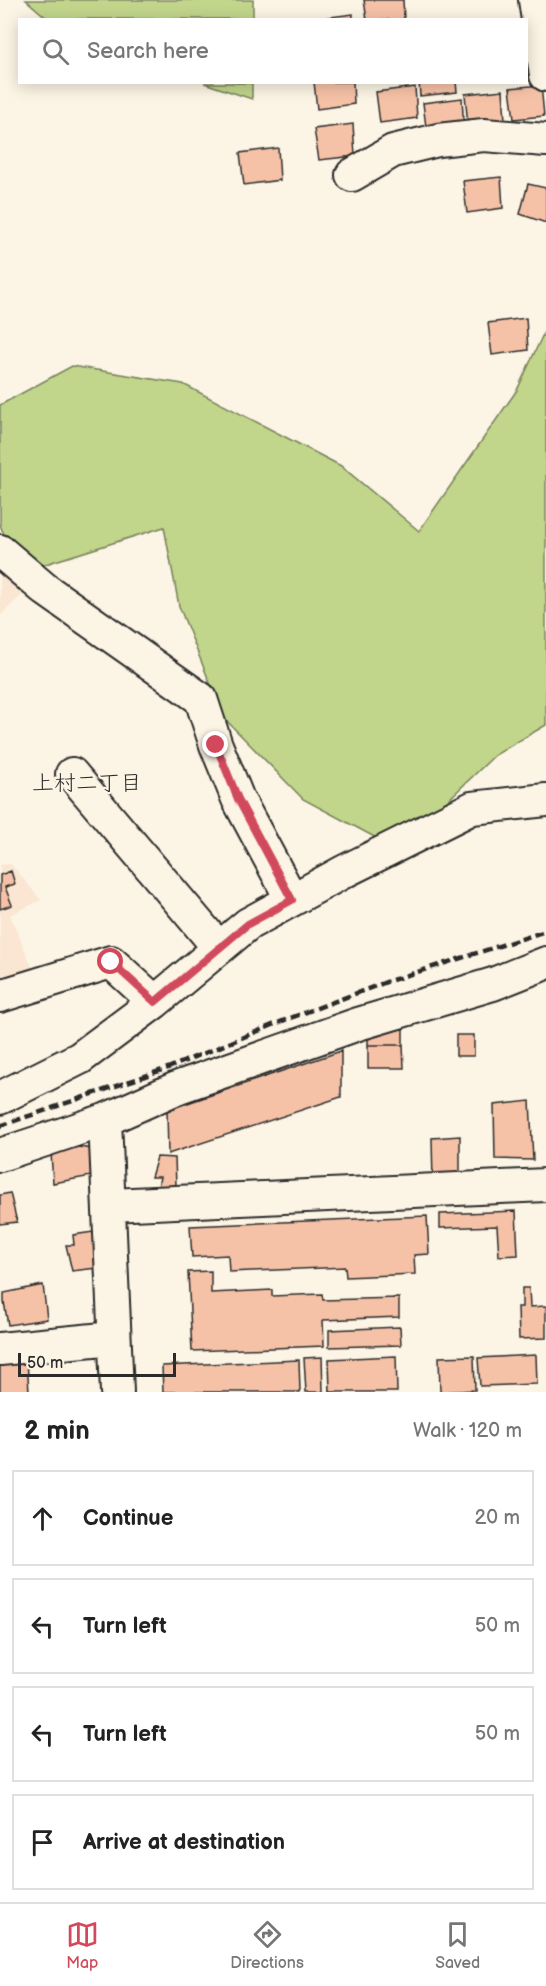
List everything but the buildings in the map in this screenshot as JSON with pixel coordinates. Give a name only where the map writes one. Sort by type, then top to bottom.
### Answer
[{"type":"street","points":[[535,0],[546,75]]},
{"type":"street","points":[[352,175],[393,151],[438,140],[484,135],[546,140]]},
{"type":"street","points":[[0,551],[46,590],[201,699],[216,745],[238,799],[292,900]]},
{"type":"street","points":[[72,774],[219,948]]},
{"type":"street","points":[[0,1098],[80,1058],[155,1002],[248,924],[345,871],[472,808],[546,800]]},
{"type":"street","points":[[0,996],[111,962],[155,1002]]},
{"type":"street","points":[[0,1155],[105,1120],[179,1087],[358,1024],[493,984],[546,963]]},
{"type":"street","points":[[105,1120],[117,1392]]},
{"type":"street","points":[[110,1204],[546,1185]]},
{"type":"street","points":[[0,1349],[114,1338]]},
{"type":"shaded area","points":[[0,561],[28,589],[0,616]]},
{"type":"shaded area","points":[[11,864],[41,900],[10,915],[36,976],[0,987],[0,865]]},
{"type":"green space","points":[[26,0],[253,0],[253,18],[47,18]]},
{"type":"green space","points":[[207,84],[252,84],[252,99]]},
{"type":"green space","points":[[546,328],[546,725],[495,755],[397,849],[303,799],[224,718],[179,606],[164,527],[20,572],[0,525],[0,405],[72,366],[183,384],[341,466],[419,531],[517,390]]},
{"type":"railway","points":[[0,1126],[168,1068],[285,1020],[389,981],[546,931]]},
{"type":"district","name":"上村二丁目","points":[[87,782]]},
{"type":"route","points":[[111,962],[155,1002],[248,924],[292,900],[238,799],[216,745]]}]
